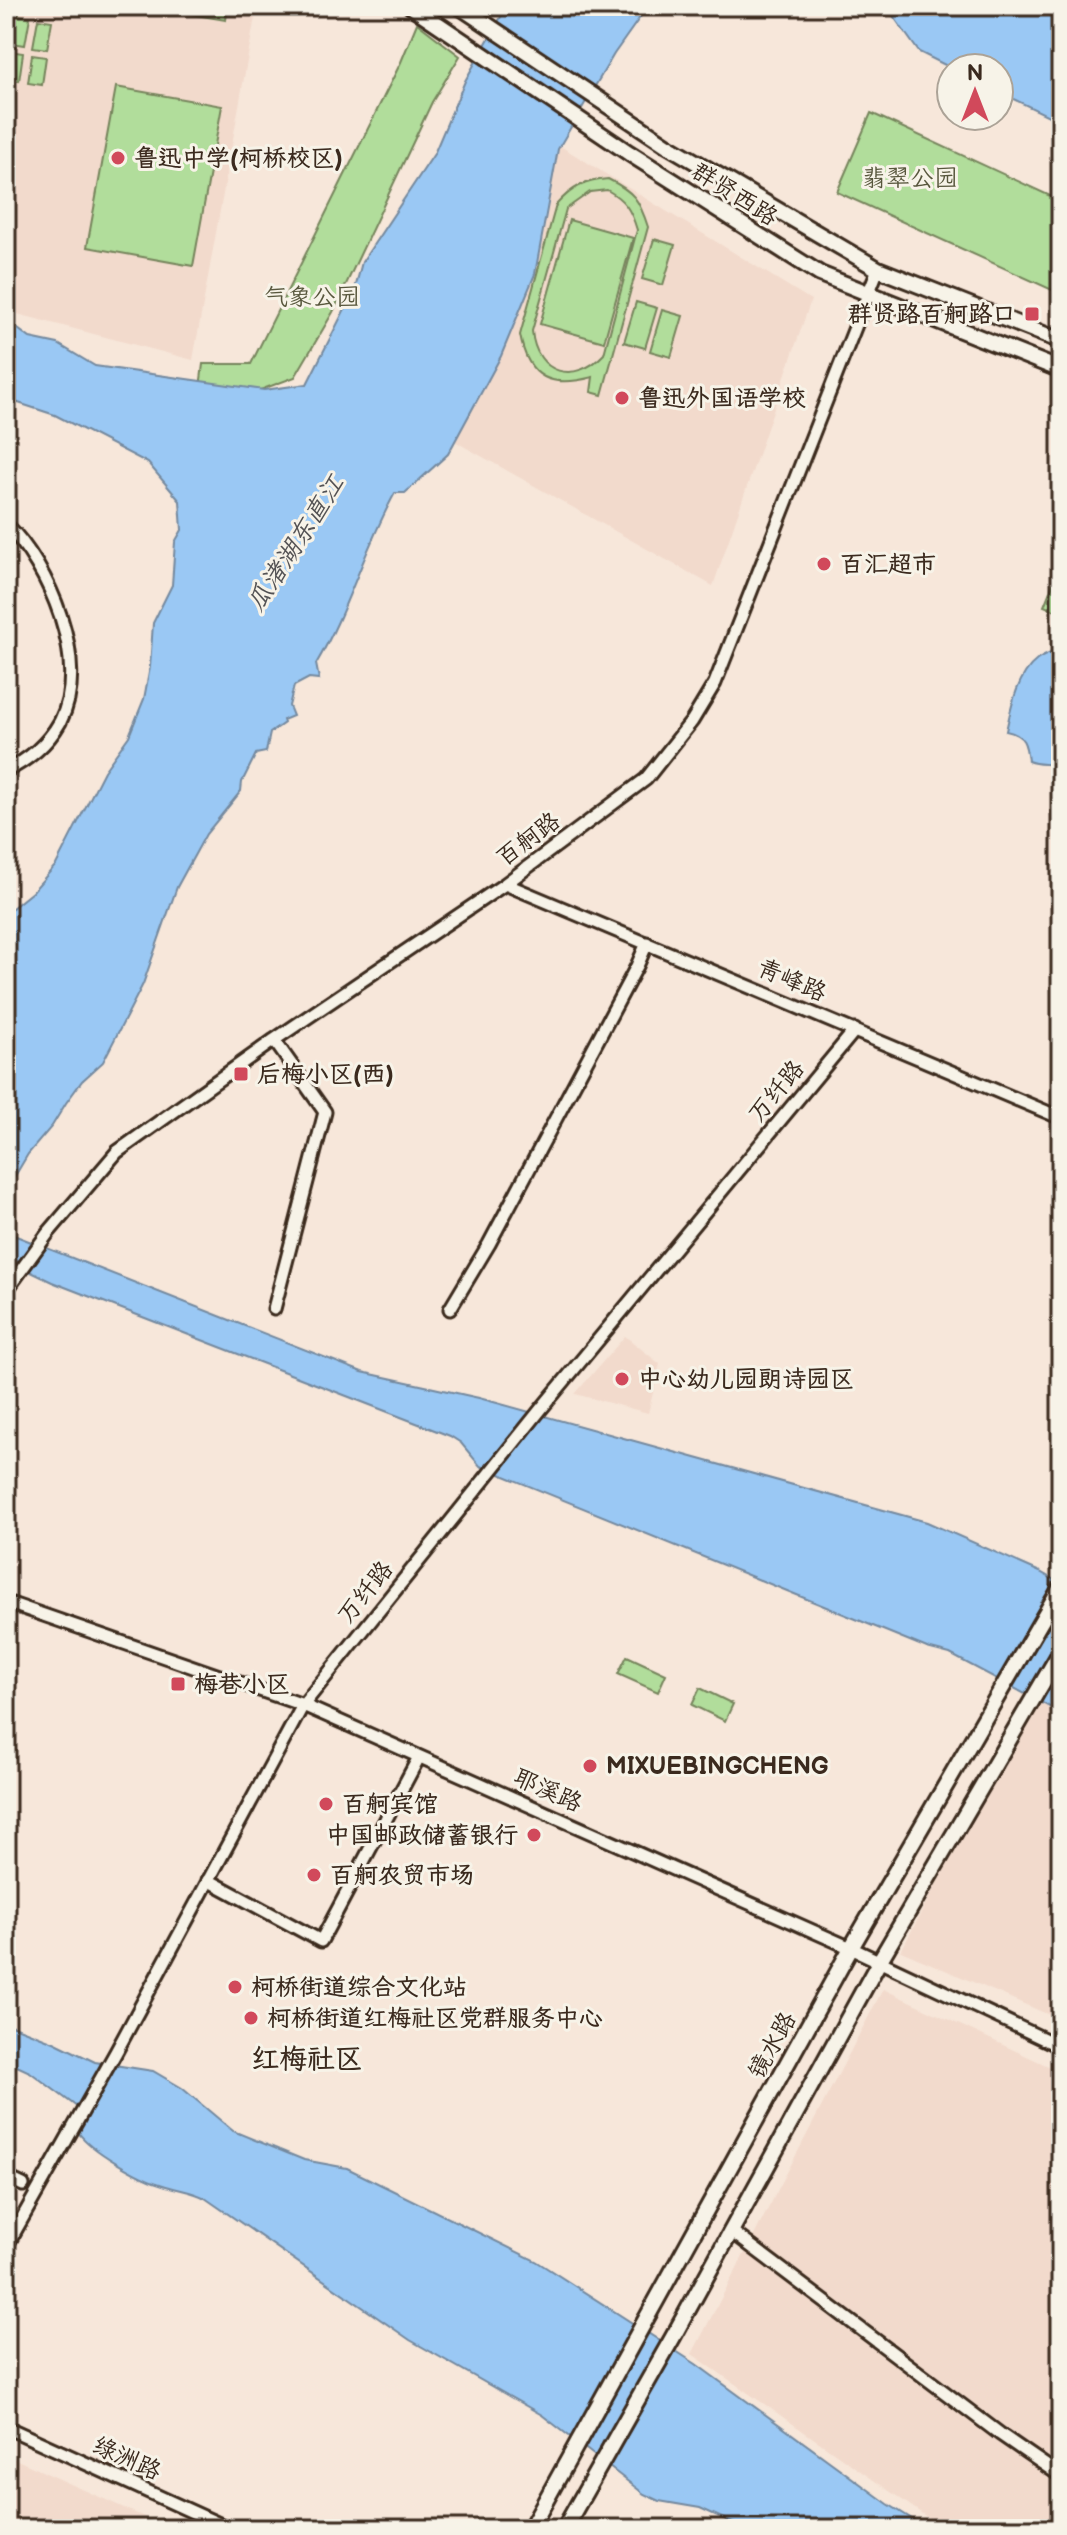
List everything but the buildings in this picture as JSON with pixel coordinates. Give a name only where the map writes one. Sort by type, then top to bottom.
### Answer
[{"type":"main road","name":"群贤西路","points":[[411,6],[581,122],[820,274],[1061,370]]},
{"type":"main road","name":"群贤西路","points":[[459,6],[667,145],[878,269],[1061,341]]},
{"type":"main road","name":"镜水路","points":[[530,2529],[851,1948],[1061,1587]]},
{"type":"main road","points":[[564,2529],[879,1962],[1061,1651]]},
{"type":"street","name":"百舸路","points":[[10,1286],[48,1233],[117,1152],[274,1040],[505,884],[646,779],[692,721],[715,683],[878,269]]},
{"type":"street","points":[[6,524],[46,578],[59,610],[69,648],[70,688],[61,720],[45,745],[6,771]]},
{"type":"street","name":"青峰路","points":[[505,884],[1061,1118]]},
{"type":"street","points":[[450,1309],[503,1218],[647,943]]},
{"type":"street","name":"万纤路","points":[[6,2247],[116,2052],[303,1705],[541,1409],[855,1030]]},
{"type":"street","points":[[274,1040],[325,1112],[274,1309]]},
{"type":"street","name":"耶溪路","points":[[6,1602],[303,1705],[851,1948],[1061,2047]]},
{"type":"street","points":[[208,1880],[321,1941],[419,1757]]},
{"type":"street","points":[[6,2177],[23,2185]]},
{"type":"street","points":[[731,2231],[1000,2434],[1061,2476]]},
{"type":"street","name":"绿洲路","points":[[6,2427],[230,2529]]},
{"type":"shaded area","name":"鲁迅中学(柯桥校区)","points":[[6,6],[257,6],[193,360],[6,311]]},
{"type":"shaded area","name":"鲁迅外国语学校","points":[[557,144],[811,300],[713,586],[449,438]]},
{"type":"shaded area","name":"中心幼儿园朗诗园区","points":[[625,1336],[660,1364],[648,1413],[575,1394]]},
{"type":"shaded area","points":[[1032,1701],[1061,1708],[1061,2020],[901,1951]]},
{"type":"shaded area","points":[[883,1989],[1061,2072],[1061,2529],[944,2529],[692,2354]]},
{"type":"shaded area","points":[[6,2455],[171,2529],[6,2529]]},
{"type":"green space","points":[[192,6],[228,6],[226,20],[190,14]]},
{"type":"green space","points":[[16,15],[30,17],[25,45],[12,43]]},
{"type":"green space","points":[[38,19],[52,21],[47,49],[33,47]]},
{"type":"green space","name":"气象公园","points":[[417,23],[460,56],[432,102],[333,312],[295,377],[255,392],[200,388],[203,364],[251,364],[401,62]]},
{"type":"green space","points":[[9,51],[23,53],[19,81],[6,79]]},
{"type":"green space","points":[[32,55],[46,57],[42,85],[28,83]]},
{"type":"green space","points":[[116,87],[222,106],[193,266],[87,247]]},
{"type":"green space","name":"翡翠公园","points":[[871,113],[1061,201],[1061,294],[837,192]]},
{"type":"green space","points":[[608,179],[630,193],[642,210],[648,227],[602,395],[591,392],[593,377],[565,381],[544,377],[529,362],[520,335],[556,205],[579,186]],"holes":[[[607,190],[626,206],[637,230],[604,354],[581,370],[559,371],[541,358],[532,331],[566,209],[590,192]]]},
{"type":"green space","points":[[569,220],[633,238],[604,342],[540,324]]},
{"type":"green space","points":[[654,239],[675,245],[663,285],[642,279]]},
{"type":"green space","points":[[636,302],[657,308],[645,348],[624,342]]},
{"type":"green space","points":[[662,310],[683,316],[671,357],[650,351]]},
{"type":"green space","points":[[1061,564],[1061,613],[1044,606]]},
{"type":"green space","points":[[627,1656],[666,1674],[658,1692],[618,1674]]},
{"type":"green space","points":[[700,1688],[733,1704],[725,1721],[692,1705]]},
{"type":"water","name":"瓜渚湖东直江","points":[[507,6],[648,6],[614,54],[558,149],[535,274],[501,356],[448,454],[405,493],[395,493],[316,664],[319,679],[309,678],[294,686],[289,706],[293,716],[283,720],[284,723],[270,733],[266,752],[256,754],[242,782],[241,791],[206,834],[177,887],[143,984],[103,1062],[82,1081],[52,1126],[28,1154],[6,1191],[6,913],[32,892],[56,865],[104,771],[129,736],[144,699],[153,623],[172,585],[175,542],[182,530],[180,501],[148,463],[55,415],[6,399],[6,320],[30,338],[58,344],[95,366],[264,390],[307,384],[355,289],[362,262],[434,154],[465,81]]},
{"type":"water","points":[[886,6],[1061,6],[1061,122],[1015,100],[1015,52],[935,52],[935,60],[919,52]]},
{"type":"water","points":[[1061,648],[1061,767],[1028,761],[1023,741],[1006,731],[1024,674],[1037,660]]},
{"type":"water","points":[[6,1232],[362,1372],[479,1398],[927,1522],[1040,1572],[1061,1584],[1061,1713],[950,1654],[927,1648],[480,1466],[461,1443],[450,1436],[52,1282],[6,1260]]},
{"type":"water","points":[[6,2023],[95,2062],[153,2071],[182,2088],[233,2131],[304,2160],[347,2168],[536,2261],[696,2364],[888,2504],[928,2529],[746,2529],[700,2508],[659,2501],[644,2494],[542,2415],[410,2340],[205,2198],[142,2177],[94,2147],[78,2132],[81,2110],[30,2072],[6,2061]]},
{"type":"place","name":"鲁迅中学(柯桥校区)","points":[[118,158]]},
{"type":"place","name":"群贤路百舸路口","points":[[1032,314]]},
{"type":"place","name":"鲁迅外国语学校","points":[[622,398]]},
{"type":"place","name":"百汇超市","points":[[824,564]]},
{"type":"place","name":"后梅小区(西)","points":[[241,1074]]},
{"type":"place","name":"中心幼儿园朗诗园区","points":[[622,1379]]},
{"type":"place","name":"梅巷小区","points":[[178,1684]]},
{"type":"place","name":"MIXUEBINGCHENG","points":[[590,1766]]},
{"type":"place","name":"百舸宾馆","points":[[326,1804]]},
{"type":"place","name":"中国邮政储蓄银行","points":[[534,1835]]},
{"type":"place","name":"百舸农贸市场","points":[[314,1875]]},
{"type":"place","name":"柯桥街道综合文化站","points":[[235,1987]]},
{"type":"place","name":"柯桥街道红梅社区党群服务中心","points":[[251,2018]]},
{"type":"district","name":"红梅社区","points":[[307,2058]]}]
